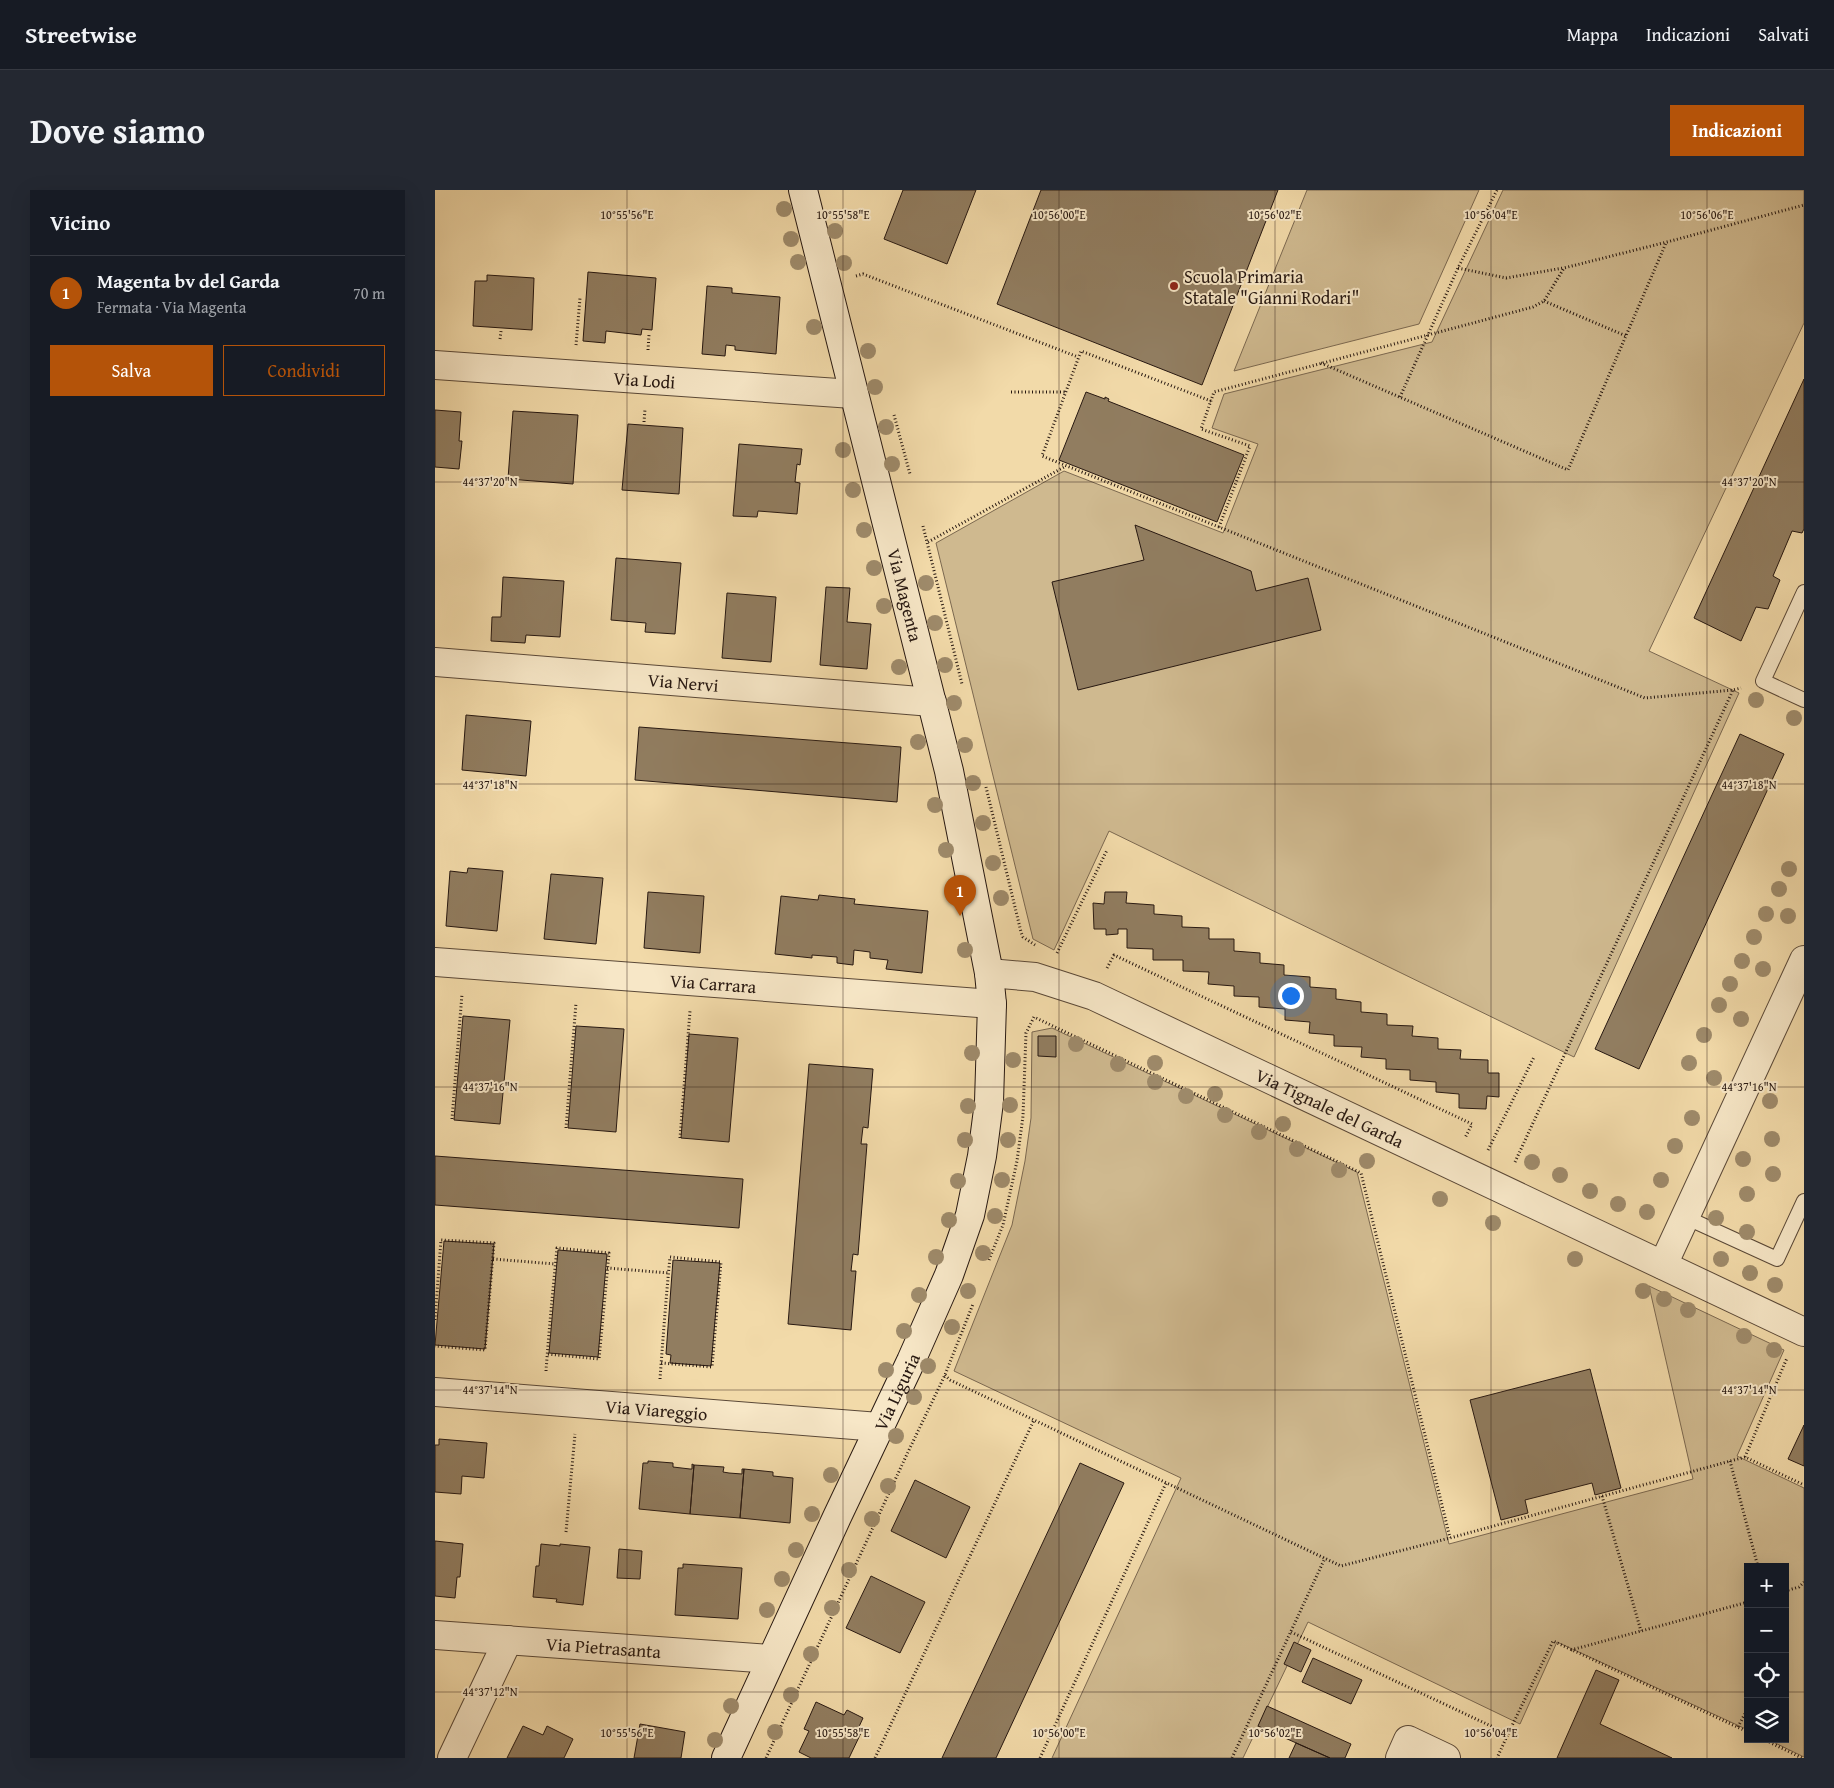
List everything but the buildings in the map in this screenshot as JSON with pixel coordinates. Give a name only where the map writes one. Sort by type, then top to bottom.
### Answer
[{"type":"street","name":"Via Magenta","points":[[803,190],[949,771],[989,973],[992,1004]]},
{"type":"street","name":"Via Lodi","points":[[435,365],[853,394]]},
{"type":"street","name":"Via Nervi","points":[[435,662],[932,702]]},
{"type":"street","name":"Via Carrara","points":[[435,962],[992,1004]]},
{"type":"street","points":[[1663,1265],[1801,972]]},
{"type":"street","name":"Via Tignale del Garda","points":[[989,973],[1035,977],[1094,996],[1802,1330]]},
{"type":"street","name":"Via Liguria","points":[[726,1758],[911,1362],[949,1275],[970,1215],[982,1156],[989,1102],[992,1004]]},
{"type":"street","name":"Via Viareggio","points":[[435,1392],[879,1427]]},
{"type":"street","name":"Via Pietrasanta","points":[[435,1635],[771,1659]]},
{"type":"street","points":[[452,1758],[508,1640]]},
{"type":"street","points":[[1400,1758],[1408,1740],[1446,1758]]},
{"type":"lane","points":[[1804,592],[1763,681],[1804,700]]},
{"type":"lane","points":[[1685,1217],[1777,1259],[1804,1201]]},
{"type":"path","points":[[1400,397],[1497,190]]},
{"type":"path","points":[[1459,268],[1506,278],[1564,268],[1804,205]]},
{"type":"path","points":[[1321,363],[1568,470],[1667,242]]},
{"type":"path","points":[[1219,527],[1250,446],[1201,429],[1214,392],[1533,307],[1544,301],[1564,268]]},
{"type":"path","points":[[856,276],[863,274],[1079,357]]},
{"type":"path","points":[[576,350],[579,298]]},
{"type":"path","points":[[1544,301],[1626,336]]},
{"type":"path","points":[[1211,401],[1081,351],[1042,456],[1645,698],[1733,690],[1763,681]]},
{"type":"path","points":[[1011,392],[1066,392]]},
{"type":"path","points":[[644,422],[645,406]]},
{"type":"path","points":[[928,542],[1066,465]]},
{"type":"path","points":[[923,526],[964,693]]},
{"type":"path","points":[[1511,1171],[1733,690]]},
{"type":"path","points":[[986,786],[1021,932],[1028,941],[1043,948]]},
{"type":"path","points":[[1049,952],[1055,956],[1107,850]]},
{"type":"path","points":[[1106,970],[1114,955],[1427,1102],[1472,1124],[1464,1140]]},
{"type":"path","points":[[452,1119],[463,988]]},
{"type":"path","points":[[565,1128],[577,997]]},
{"type":"path","points":[[680,1138],[691,1007]]},
{"type":"path","points":[[986,1269],[1003,1225],[1017,1161],[1023,1116],[1026,1033],[1034,1017],[1361,1173],[1449,1538]]},
{"type":"path","points":[[1484,1158],[1534,1057]]},
{"type":"path","points":[[435,1320],[441,1240],[494,1243],[485,1350],[435,1346]]},
{"type":"path","points":[[545,1377],[547,1354],[555,1264],[557,1248],[609,1253],[599,1359],[547,1354]]},
{"type":"path","points":[[435,1254],[440,1254]]},
{"type":"path","points":[[660,1383],[661,1363],[670,1258],[721,1262],[712,1368],[661,1363]]},
{"type":"path","points":[[493,1259],[555,1264]]},
{"type":"path","points":[[607,1268],[669,1273]]},
{"type":"path","points":[[766,1758],[945,1375],[976,1296]]},
{"type":"path","points":[[1745,1457],[1802,1330]]},
{"type":"path","points":[[945,1375],[950,1380],[1341,1566],[1745,1457],[1804,1485]]},
{"type":"path","points":[[875,1758],[1034,1420]]},
{"type":"path","points":[[565,1532],[576,1425]]},
{"type":"path","points":[[1730,1461],[1758,1563]]},
{"type":"path","points":[[1040,1758],[1166,1483]]},
{"type":"path","points":[[1602,1496],[1641,1631]]},
{"type":"path","points":[[1232,1758],[1325,1558]]},
{"type":"path","points":[[1789,1590],[1799,1588],[1804,1582]]},
{"type":"path","points":[[1571,1650],[1744,1603]]},
{"type":"path","points":[[1291,1632],[1508,1734]]},
{"type":"path","points":[[1497,1758],[1553,1641],[1744,1730]]},
{"type":"path","points":[[1738,1727],[1744,1716]]},
{"type":"path","points":[[1771,1743],[1803,1758]]},
{"type":"shaded area","points":[[1307,190],[1479,190],[1419,324],[1234,371]]},
{"type":"shaded area","points":[[1503,190],[1804,190],[1804,323],[1649,651],[1739,693],[1574,1057],[1109,831],[1054,950],[1033,939],[936,543],[1064,471],[1223,533],[1258,444],[1212,428],[1224,394],[1432,342]]},
{"type":"shaded area","points":[[1052,1028],[1357,1172],[1449,1544],[1693,1479],[1649,1286],[1784,1350],[1737,1456],[1804,1488],[1804,1757],[1775,1743],[1789,1743],[1789,1563],[1744,1563],[1744,1728],[1557,1642],[1520,1724],[1308,1622],[1243,1758],[1052,1758],[1181,1478],[954,1371],[1012,1225],[1025,1161],[1031,1118],[1032,1032]]},
{"type":"place","name":"Scuola Primaria Statale \"Gianni Rodari\"","points":[[1174,286]]},
{"type":"place","name":"Magenta bv del Garda","points":[[960,916]]}]
